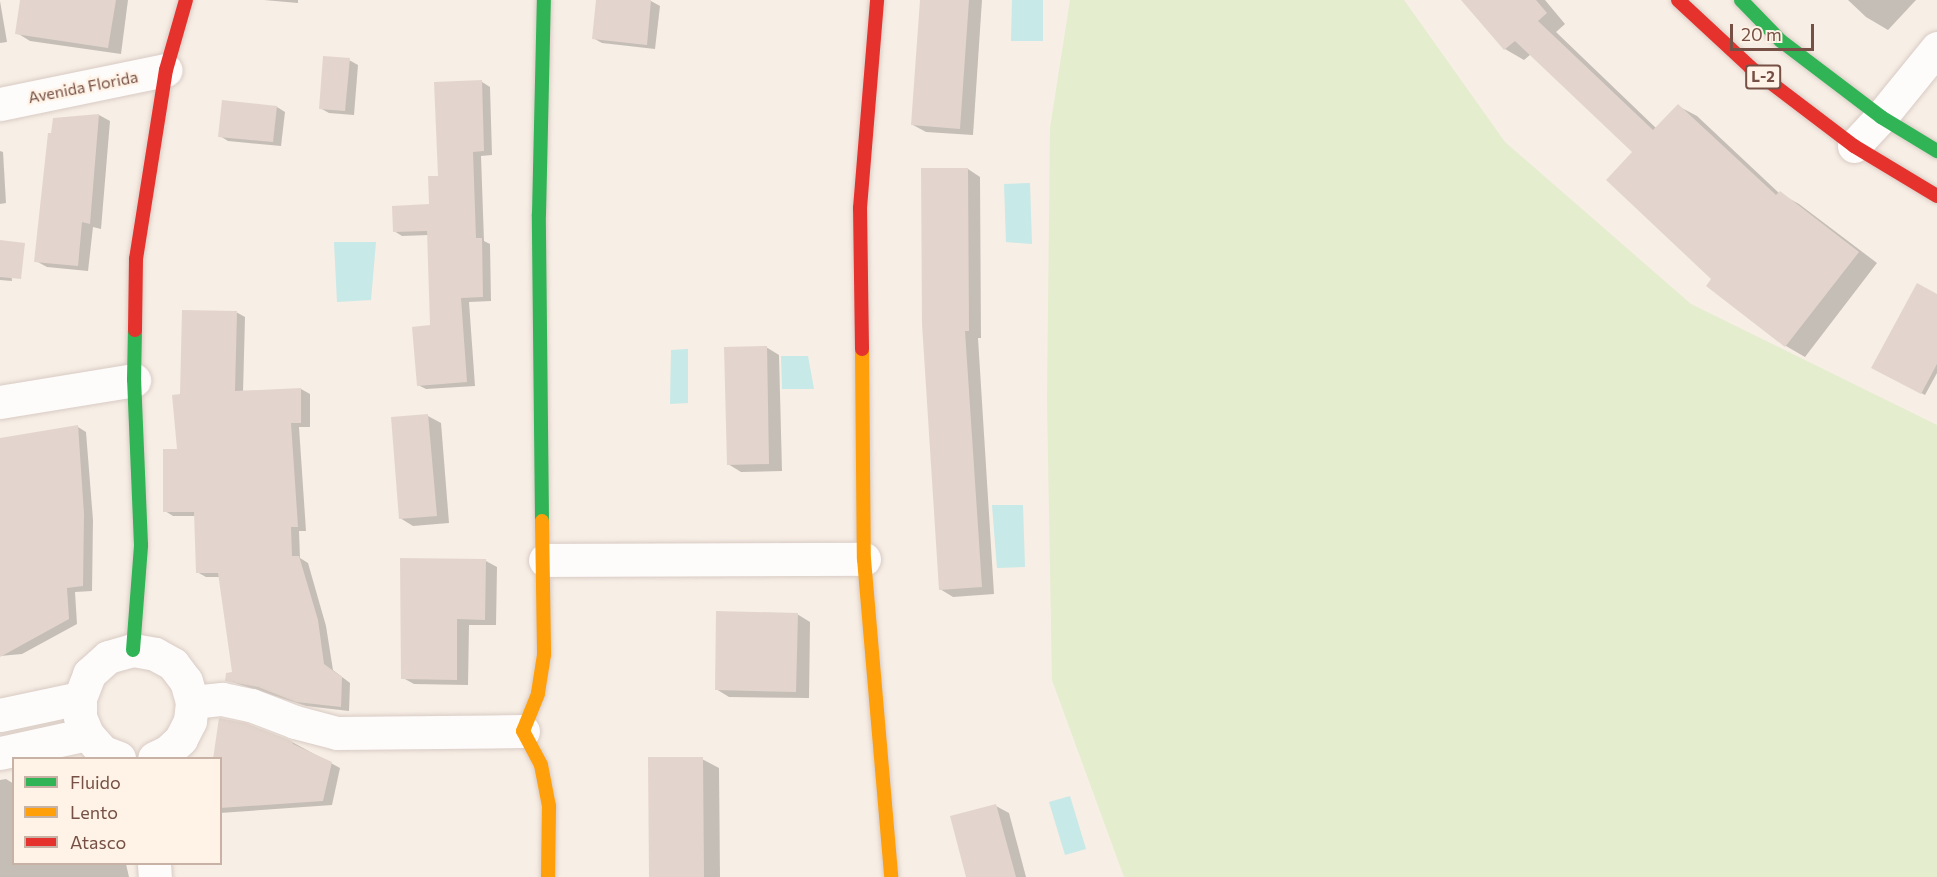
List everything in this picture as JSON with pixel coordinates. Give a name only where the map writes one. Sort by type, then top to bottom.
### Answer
[{"type":"street","points":[[133,650],[141,545],[134,380],[136,260],[166,70],[186,0]]},
{"type":"street","points":[[544,0],[539,214],[544,655],[538,694],[523,731],[541,765],[549,806],[548,877]]},
{"type":"street","points":[[877,0],[860,208],[864,559],[891,877]]},
{"type":"street","name":"L-2","points":[[1678,0],[1750,67],[1854,146],[1937,196]]},
{"type":"street","name":"L-2","points":[[1741,0],[1781,40],[1881,117],[1937,151]]},
{"type":"street","points":[[1854,146],[1881,117],[1937,48]]},
{"type":"street","name":"Avenida Florida","points":[[0,104],[166,70]]},
{"type":"street","points":[[0,402],[134,380]]},
{"type":"street","points":[[544,560],[864,559]]},
{"type":"street","points":[[114,757],[103,752],[87,734],[80,717],[80,698],[89,675],[108,657],[133,650],[154,654],[173,664],[186,681],[192,702],[190,721],[181,739],[158,757]]},
{"type":"street","points":[[0,715],[80,698]]},
{"type":"street","points":[[192,702],[222,699],[251,705],[295,722],[337,733],[523,731]]},
{"type":"street","points":[[0,753],[87,734]]},
{"type":"green space","points":[[1070,0],[1404,0],[1505,142],[1691,304],[1937,425],[1937,877],[1124,877],[1052,680],[1047,401],[1050,128]]},
{"type":"water","points":[[1012,0],[1043,0],[1043,41],[1011,41]]},
{"type":"water","points":[[1030,183],[1032,244],[1006,242],[1004,184]]},
{"type":"water","points":[[334,242],[376,242],[371,300],[337,302]]},
{"type":"water","points":[[688,349],[688,403],[670,404],[671,350]]},
{"type":"water","points":[[781,356],[808,356],[814,389],[782,389]]},
{"type":"water","points":[[992,505],[1023,505],[1025,567],[997,568]]},
{"type":"water","points":[[1070,796],[1086,849],[1065,855],[1049,802]]},
{"type":"building","points":[[20,0],[116,0],[108,48],[15,34]]},
{"type":"building","points":[[596,0],[651,0],[647,45],[592,39]]},
{"type":"building","points":[[920,0],[969,0],[960,129],[911,125]]},
{"type":"building","points":[[1461,0],[1536,0],[1547,13],[1538,21],[1653,130],[1678,104],[1776,195],[1780,191],[1859,252],[1785,347],[1706,286],[1711,279],[1606,180],[1632,152],[1515,41],[1504,50]]},
{"type":"building","points":[[323,56],[350,58],[345,111],[319,109]]},
{"type":"building","points":[[482,80],[484,151],[473,152],[476,238],[482,238],[483,297],[461,298],[467,382],[417,386],[412,327],[430,325],[427,231],[393,232],[392,206],[429,204],[428,176],[438,176],[434,82]]},
{"type":"building","points":[[222,100],[277,106],[273,142],[218,137]]},
{"type":"building","points":[[99,114],[90,224],[82,222],[78,266],[34,262],[48,133],[51,133],[53,118]]},
{"type":"building","points":[[921,168],[968,168],[969,331],[965,331],[982,587],[939,590],[922,324]]},
{"type":"building","points":[[0,240],[25,243],[21,279],[0,277]]},
{"type":"building","points":[[1917,283],[1937,294],[1937,364],[1921,394],[1871,368]]},
{"type":"building","points":[[182,310],[237,311],[235,391],[301,388],[301,423],[291,423],[298,527],[291,527],[292,556],[299,556],[318,620],[324,664],[342,677],[341,707],[296,702],[258,687],[225,681],[226,673],[232,672],[218,573],[196,573],[194,512],[163,512],[163,449],[177,449],[172,395],[180,394]]},
{"type":"building","points":[[767,346],[769,464],[727,465],[724,347]]},
{"type":"building","points":[[428,414],[437,516],[399,519],[391,417]]},
{"type":"building","points":[[78,425],[84,514],[83,586],[67,588],[69,619],[0,657],[0,438]]},
{"type":"building","points":[[400,558],[486,559],[485,620],[457,619],[457,680],[401,679]]},
{"type":"building","points":[[716,611],[798,613],[796,692],[715,690]]},
{"type":"building","points":[[219,718],[246,723],[292,741],[293,744],[332,762],[323,801],[222,808],[222,757],[213,757]]},
{"type":"building","points":[[648,757],[703,757],[704,877],[649,877]]},
{"type":"building","points":[[996,804],[1016,877],[966,877],[950,816]]},
{"type":"traffic: fast","points":[[542,521],[539,214],[544,0]]},
{"type":"traffic: fast","points":[[1741,0],[1781,41],[1881,117],[1937,151]]},
{"type":"traffic: fast","points":[[133,650],[141,545],[134,380],[135,330]]},
{"type":"traffic: slow","points":[[862,349],[864,559],[891,877]]},
{"type":"traffic: slow","points":[[542,521],[544,655],[538,694],[523,731],[541,765],[549,806],[548,877]]},
{"type":"traffic: jam","points":[[135,330],[136,259],[166,70],[186,0]]},
{"type":"traffic: jam","points":[[862,349],[860,208],[877,0]]},
{"type":"traffic: jam","points":[[1678,0],[1750,67],[1854,146],[1937,196]]}]
